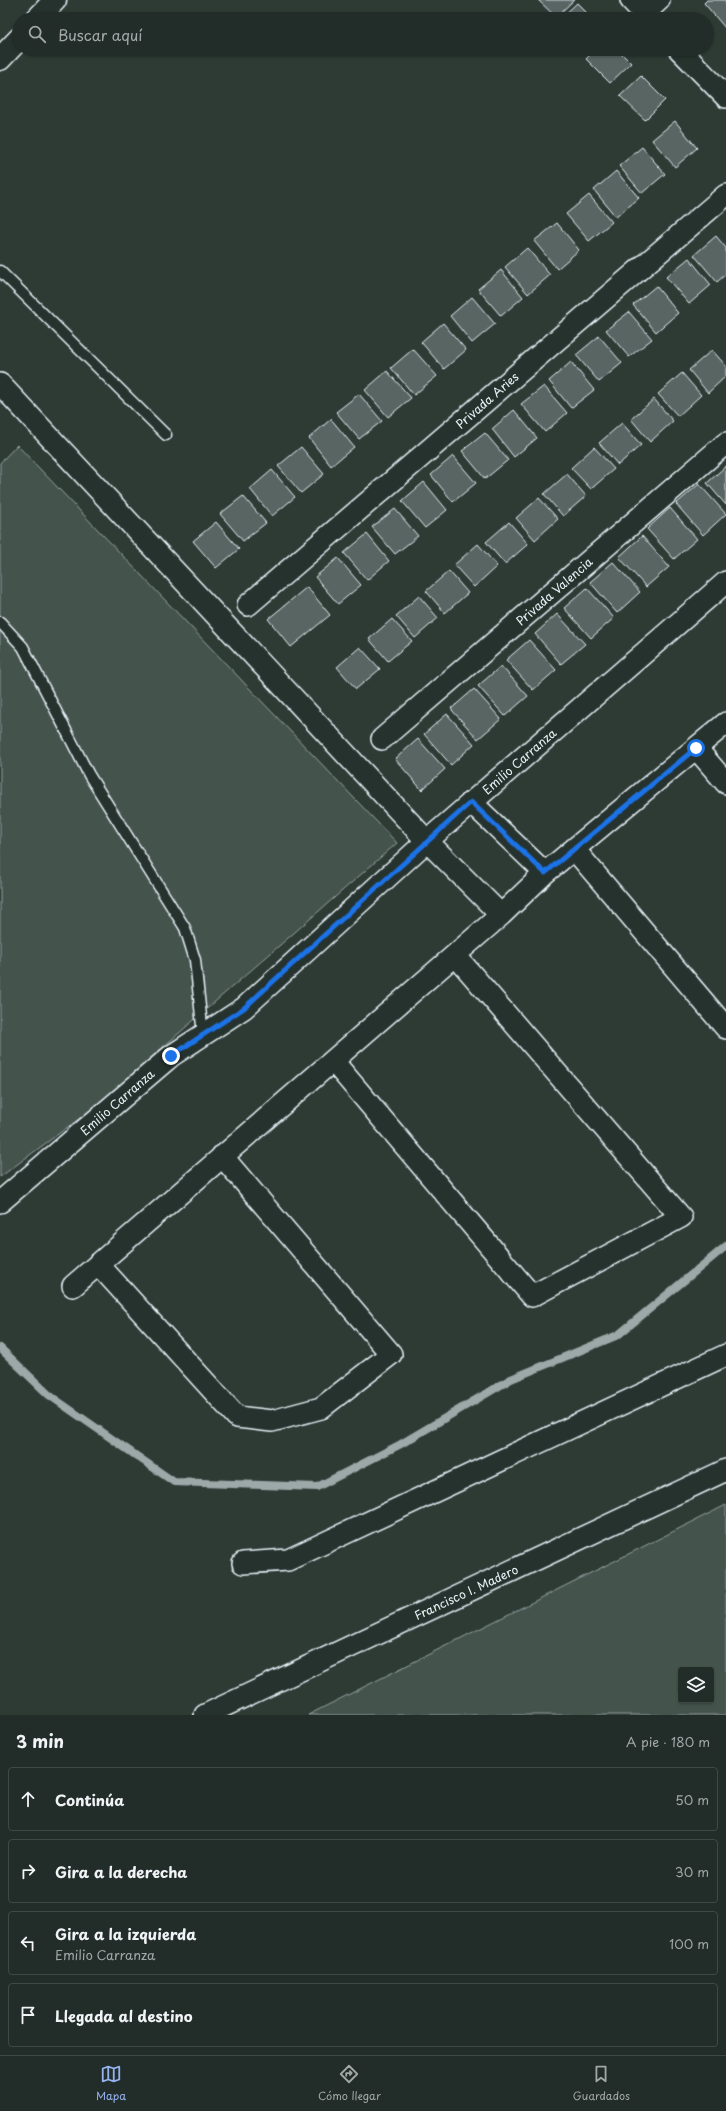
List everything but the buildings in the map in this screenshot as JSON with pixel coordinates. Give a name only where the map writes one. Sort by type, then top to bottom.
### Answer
[{"type":"main road","points":[[44,12],[55,0]]},
{"type":"main road","points":[[0,59],[12,46]]},
{"type":"street","points":[[641,11],[659,0]]},
{"type":"street","points":[[685,56],[726,97]]},
{"type":"street","name":"Privada Aries","points":[[248,605],[726,195]]},
{"type":"street","points":[[0,384],[427,841],[501,915]]},
{"type":"street","name":"Privada Valencia","points":[[382,739],[726,443]]},
{"type":"street","name":"Emilio Carranza","points":[[0,1202],[171,1056],[244,1008],[471,802],[726,582]]},
{"type":"street","points":[[73,1286],[501,915],[545,873],[726,723]]},
{"type":"street","points":[[696,748],[726,783]]},
{"type":"street","points":[[471,802],[545,873]]},
{"type":"street","points":[[574,849],[726,1028]]},
{"type":"street","points":[[333,1061],[532,1296],[681,1217],[455,955]]},
{"type":"street","points":[[98,1264],[238,1417],[272,1421],[321,1408],[391,1354],[222,1156]]},
{"type":"street","points":[[243,1563],[288,1560],[726,1355]]},
{"type":"street","name":"Francisco I. Madero","points":[[205,1715],[726,1470]]},
{"type":"lane","points":[[0,271],[166,435]]},
{"type":"lane","points":[[0,622],[23,647],[89,775],[185,928],[195,960],[203,1034]]},
{"type":"shaded area","points":[[17,445],[397,843],[92,1109],[0,1177],[0,463]]},
{"type":"shaded area","points":[[726,1505],[726,1715],[308,1715]]},
{"type":"waterway","points":[[0,1348],[49,1395],[174,1482],[317,1487],[401,1444],[511,1379],[618,1335],[726,1246]]},
{"type":"route","points":[[171,1056],[244,1008],[471,802],[545,873],[696,748]]}]
